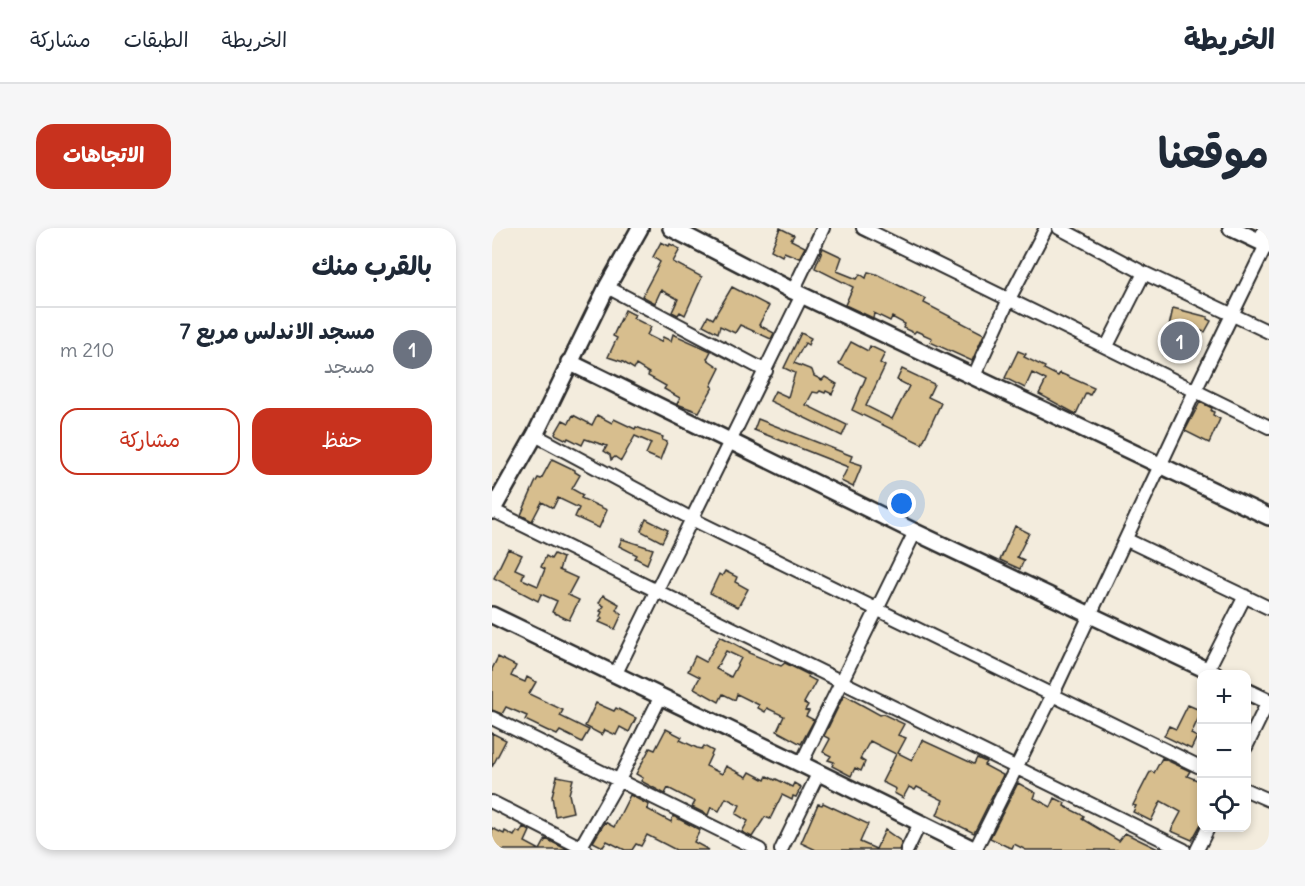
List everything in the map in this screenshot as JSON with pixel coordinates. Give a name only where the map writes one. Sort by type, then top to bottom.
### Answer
[{"type":"street","points":[[640,228],[607,287],[535,435],[492,511],[1184,850]]},
{"type":"street","points":[[671,228],[798,293],[1269,517]]},
{"type":"street","points":[[616,674],[766,371],[823,228]]},
{"type":"street","points":[[863,228],[1269,427]]},
{"type":"street","points":[[974,376],[1009,299],[1046,228]]},
{"type":"street","points":[[1059,228],[1144,273],[1269,332]]},
{"type":"street","points":[[492,615],[819,772],[975,850],[1127,540],[1265,240],[1231,228]]},
{"type":"street","points":[[1107,346],[1144,273]]},
{"type":"street","points":[[607,287],[766,371]]},
{"type":"street","points":[[569,362],[915,532],[1205,670]]},
{"type":"street","points":[[535,435],[692,519],[1197,766]]},
{"type":"street","points":[[801,764],[915,532]]},
{"type":"street","points":[[1127,540],[1269,608]]},
{"type":"street","points":[[1212,670],[1245,596]]},
{"type":"street","points":[[1251,694],[1268,702],[1251,737]]},
{"type":"street","points":[[492,802],[581,849],[661,696]]},
{"type":"street","points":[[492,718],[760,850]]},
{"type":"street","points":[[781,850],[819,772]]},
{"type":"street","points":[[1251,792],[1269,800]]},
{"type":"street","points":[[907,850],[920,823]]},
{"type":"street","points":[[1197,850],[1206,832]]},
{"type":"building","points":[[780,228],[794,235],[791,240],[805,247],[799,258],[784,252],[782,256],[771,250]]},
{"type":"building","points":[[661,242],[680,249],[673,262],[702,277],[685,315],[672,312],[678,299],[661,290],[655,303],[642,296],[660,262],[653,257]]},
{"type":"building","points":[[823,248],[842,257],[837,271],[857,279],[860,274],[866,278],[868,272],[876,274],[926,299],[924,303],[984,334],[972,361],[930,342],[932,338],[903,328],[905,324],[892,317],[890,321],[874,313],[873,318],[845,305],[853,287],[815,268]]},
{"type":"building","points":[[732,287],[769,306],[759,325],[774,333],[771,339],[740,325],[735,333],[720,326],[718,333],[703,325],[708,316],[713,319]]},
{"type":"building","points":[[1173,308],[1208,317],[1207,319],[1211,321],[1205,332],[1197,330],[1193,342],[1189,342],[1183,361],[1163,355]]},
{"type":"building","points":[[625,310],[635,315],[633,318],[651,327],[647,335],[661,342],[663,337],[671,341],[673,334],[711,351],[707,359],[720,368],[711,386],[713,387],[699,412],[677,404],[680,398],[664,389],[666,386],[648,376],[649,373],[636,365],[634,369],[608,357],[617,338],[613,336]]},
{"type":"building","points":[[801,333],[811,338],[808,345],[805,343],[794,363],[812,370],[814,376],[822,380],[825,377],[837,384],[832,394],[826,391],[825,393],[813,392],[806,405],[847,425],[842,436],[770,401],[775,391],[788,397],[795,373],[784,368]]},
{"type":"building","points":[[851,342],[868,351],[870,346],[885,353],[880,363],[885,366],[866,406],[892,419],[909,386],[897,380],[902,369],[934,384],[928,397],[941,403],[922,444],[852,410],[866,377],[839,364]]},
{"type":"building","points":[[1018,351],[1026,354],[1024,357],[1058,376],[1060,373],[1094,388],[1090,395],[1086,393],[1076,414],[1039,394],[1046,380],[1032,373],[1025,388],[1005,378]]},
{"type":"building","points":[[1200,402],[1212,408],[1213,415],[1220,419],[1209,443],[1185,431]]},
{"type":"building","points":[[573,415],[592,425],[597,415],[612,423],[614,419],[635,429],[636,427],[663,437],[662,440],[667,442],[660,460],[646,454],[651,443],[635,436],[621,461],[615,457],[611,460],[610,455],[604,451],[607,446],[585,439],[582,445],[555,434],[563,420],[569,423]]},
{"type":"building","points":[[758,419],[852,456],[850,461],[862,465],[853,487],[841,481],[848,467],[754,430]]},
{"type":"building","points":[[552,459],[575,470],[580,475],[572,489],[583,495],[581,498],[607,510],[599,528],[575,517],[579,508],[558,498],[553,508],[542,502],[532,521],[521,515],[535,483],[538,478],[541,479]]},
{"type":"building","points":[[646,519],[668,530],[662,542],[641,531]]},
{"type":"building","points":[[1015,526],[1029,533],[1017,557],[1024,560],[1020,569],[1000,560]]},
{"type":"building","points":[[622,539],[653,549],[647,564],[635,558],[637,555],[619,546]]},
{"type":"building","points":[[508,549],[522,555],[515,569],[524,573],[522,579],[538,586],[545,569],[541,567],[546,556],[551,559],[554,554],[563,558],[559,570],[577,578],[568,595],[579,600],[569,620],[552,612],[557,601],[541,594],[538,601],[494,578]]},
{"type":"building","points":[[725,571],[737,577],[735,582],[748,589],[738,607],[710,593],[719,574],[722,576]]},
{"type":"building","points":[[603,595],[619,604],[616,610],[622,614],[615,629],[599,622],[602,618],[600,611],[604,606],[599,603]]},
{"type":"building","points":[[720,636],[749,653],[781,666],[785,663],[816,681],[804,703],[808,705],[805,710],[809,711],[806,716],[814,720],[801,744],[777,731],[784,716],[767,708],[765,712],[758,708],[759,705],[737,694],[735,700],[723,694],[719,702],[694,688],[700,677],[688,671],[695,656],[706,662]],"holes":[[[726,651],[741,658],[731,677],[716,669]]]},
{"type":"building","points":[[498,657],[516,666],[511,676],[525,682],[527,677],[536,682],[529,694],[563,710],[560,716],[589,730],[582,742],[560,731],[557,735],[546,730],[525,720],[527,716],[506,707],[502,714],[492,710],[492,669]]},
{"type":"building","points":[[844,695],[880,715],[883,714],[904,724],[898,735],[906,738],[898,753],[912,760],[922,740],[974,764],[977,758],[986,762],[984,765],[1003,775],[974,833],[937,815],[943,800],[917,787],[915,790],[909,787],[903,798],[894,793],[896,789],[882,782],[896,754],[870,741],[860,759],[865,762],[861,771],[855,768],[851,776],[832,766],[834,762],[828,760],[831,756],[823,752],[830,739],[824,736]]},
{"type":"building","points":[[596,703],[614,711],[616,708],[636,718],[629,732],[620,727],[616,735],[605,730],[602,735],[585,726]]},
{"type":"building","points":[[1188,705],[1197,709],[1197,721],[1191,734],[1197,737],[1191,749],[1164,736],[1169,726],[1176,729]]},
{"type":"building","points":[[666,729],[682,737],[680,740],[697,748],[702,749],[704,746],[713,751],[706,766],[722,774],[726,766],[747,777],[750,772],[765,780],[767,776],[792,787],[794,783],[801,787],[792,800],[782,795],[770,819],[765,817],[752,837],[742,832],[748,821],[736,814],[740,805],[726,798],[719,811],[711,807],[708,815],[692,807],[695,802],[668,788],[665,794],[641,781],[643,778],[636,774],[650,748],[655,750]]},
{"type":"building","points":[[492,733],[506,740],[492,767]]},
{"type":"building","points":[[1162,758],[1190,771],[1187,776],[1197,780],[1197,831],[1192,840],[1171,831],[1181,812],[1161,801],[1151,821],[1133,812],[1136,806],[1133,805],[1149,774],[1151,771],[1154,773]]},
{"type":"building","points":[[557,776],[573,779],[569,794],[573,812],[555,816],[552,796]]},
{"type":"building","points":[[1018,783],[1036,793],[1034,798],[1051,807],[1055,798],[1065,803],[1064,806],[1084,816],[1082,819],[1119,841],[1125,833],[1160,850],[1026,850],[1014,844],[1012,848],[1006,846],[990,838]]},
{"type":"building","points":[[630,795],[649,805],[647,809],[671,822],[673,816],[700,830],[694,842],[709,850],[676,850],[647,835],[641,846],[636,844],[632,850],[625,850],[607,841],[603,847],[593,842],[605,822],[614,827]]},
{"type":"building","points":[[823,803],[868,824],[860,842],[876,849],[885,830],[902,842],[899,850],[816,850],[801,843],[818,804]]},
{"type":"building","points":[[523,827],[530,831],[525,842],[540,850],[492,850],[492,828],[514,836],[517,831],[520,833]]},
{"type":"building","points":[[546,839],[568,850],[540,850]]},
{"type":"place","name":"مسجد الاندلس مربع 7","points":[[1180,341]]}]
